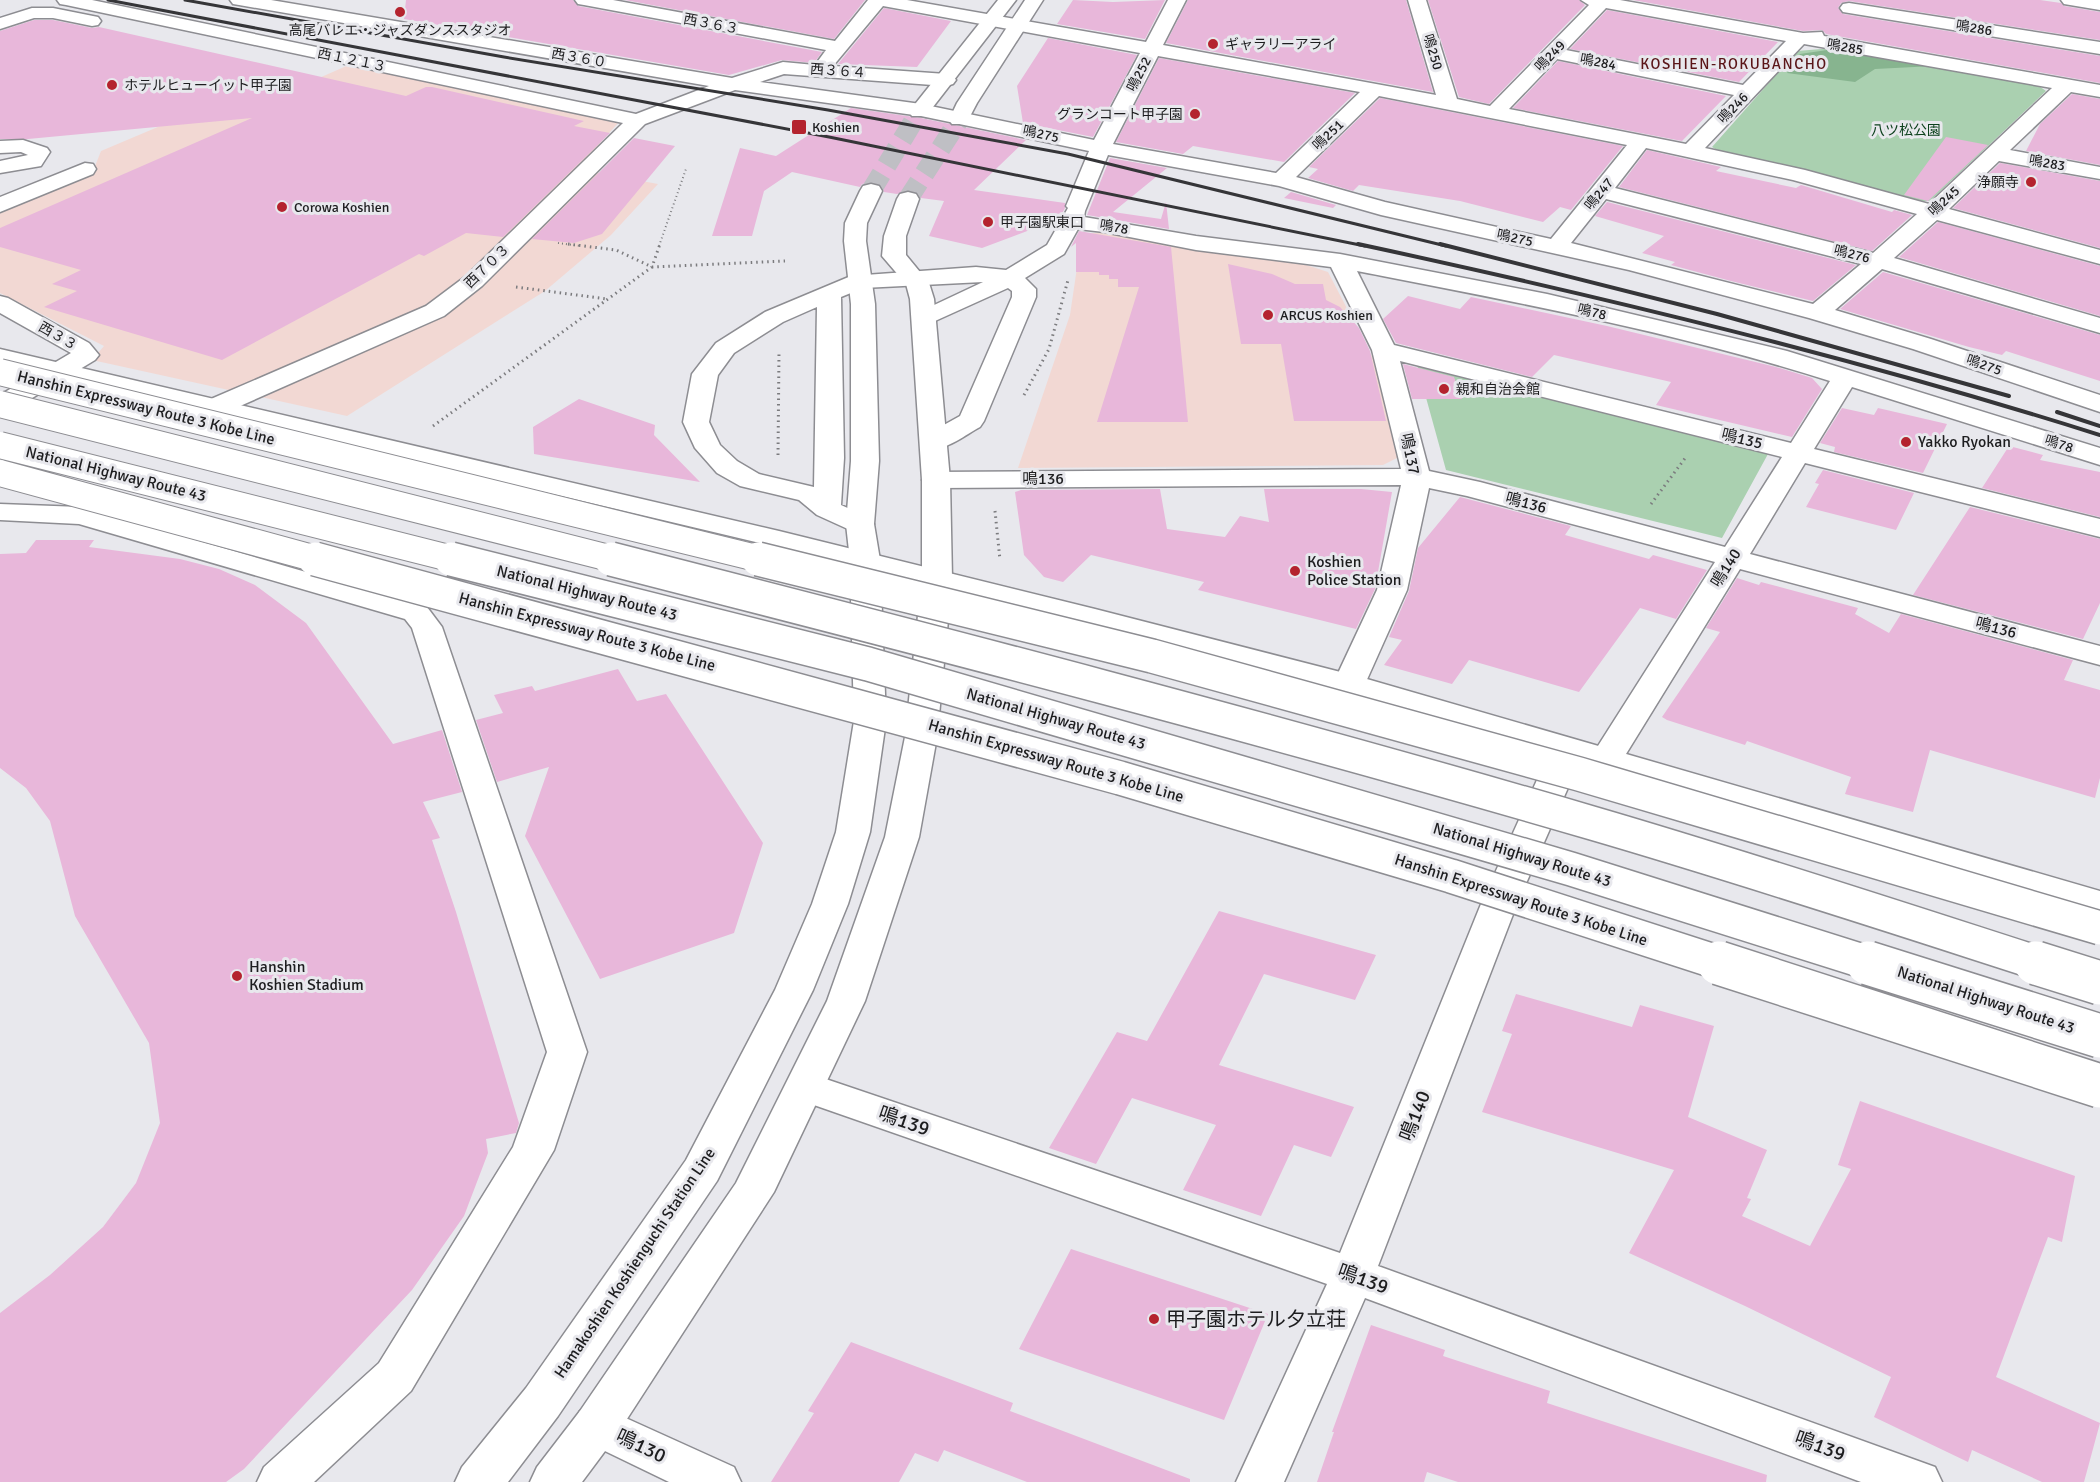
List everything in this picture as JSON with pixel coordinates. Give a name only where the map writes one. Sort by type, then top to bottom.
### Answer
[{"type":"main road","name":"西１２１３","points":[[66,0],[345,59],[426,84],[638,120]]},
{"type":"main road","name":"西３６０","points":[[239,0],[733,84],[920,111]]},
{"type":"main road","points":[[299,11],[328,0]]},
{"type":"main road","name":"西３６３","points":[[584,0],[838,47]]},
{"type":"main road","points":[[820,70],[878,0],[1375,89],[1691,151],[1797,175],[2100,257]]},
{"type":"main road","points":[[920,111],[1007,0]]},
{"type":"main road","points":[[959,118],[1034,0]]},
{"type":"main road","name":"鳴252","points":[[1010,278],[1056,249],[1074,214],[1101,147],[1176,0]]},
{"type":"main road","name":"鳴250","points":[[1417,0],[1449,104]]},
{"type":"main road","points":[[2070,0],[2100,4]]},
{"type":"main road","name":"鳴285","points":[[1599,1],[1798,39],[2100,91]]},
{"type":"main road","name":"鳴249","points":[[1495,112],[1554,53],[1599,1]]},
{"type":"main road","name":"鳴246","points":[[1691,151],[1798,39],[1822,34],[1853,4]]},
{"type":"main road","name":"鳴286","points":[[1853,4],[2100,48]]},
{"type":"main road","points":[[1714,23],[1728,8]]},
{"type":"main road","points":[[0,24],[32,13],[53,13],[321,69],[345,59]]},
{"type":"main road","name":"鳴284","points":[[1554,53],[1749,92]]},
{"type":"main road","name":"西３６４","points":[[733,84],[783,68],[946,80]]},
{"type":"main road","name":"西７０３","points":[[213,408],[435,311],[474,281],[638,120],[733,84]]},
{"type":"main road","name":"鳴245","points":[[1818,313],[1932,213],[2067,85]]},
{"type":"main road","name":"鳴251","points":[[1281,180],[1375,89]]},
{"type":"main road","name":"鳴275","points":[[920,111],[1172,162],[1281,180],[1381,208],[1632,264],[1818,313],[1922,344],[2100,404]]},
{"type":"main road","name":"鳴247","points":[[1556,247],[1641,141]]},
{"type":"main road","points":[[0,147],[23,146],[40,153],[34,162],[0,167]]},
{"type":"main road","name":"鳴283","points":[[1995,154],[2100,173]]},
{"type":"main road","points":[[0,205],[85,169]]},
{"type":"main road","name":"Hamakoshien Koshienguchi Station Line","points":[[480,1482],[542,1402],[702,1170],[794,990],[830,904],[853,832],[870,721],[851,531],[865,461],[863,304],[856,258],[856,223],[871,191]]},
{"type":"main road","name":"鳴276","points":[[1601,191],[1878,261],[2100,326]]},
{"type":"main road","points":[[554,1482],[597,1425],[753,1192],[846,1001],[880,907],[902,837],[921,738],[937,578],[936,480],[924,319],[919,289],[894,256],[895,236],[908,199]]},
{"type":"main road","name":"鳴78","points":[[1074,214],[1104,225],[1196,243],[1340,261],[1547,301],[1779,356],[2100,457]]},
{"type":"main road","name":"鳴137","points":[[1340,261],[1384,350],[1417,477],[1392,590],[1349,684]]},
{"type":"main road","points":[[933,442],[971,421],[1024,297],[1024,289],[1010,278],[976,274],[911,276],[859,281],[829,296],[774,317],[725,348],[705,374],[696,422],[708,448],[727,467],[750,480],[809,494],[851,531],[937,578],[1349,684],[2100,903]]},
{"type":"main road","points":[[924,319],[1010,278]]},
{"type":"main road","points":[[829,296],[830,458],[851,531]]},
{"type":"main road","name":"西３３","points":[[0,303],[80,348],[86,355],[60,372]]},
{"type":"main road","name":"鳴135","points":[[1384,350],[2100,528]]},
{"type":"main road","points":[[0,357],[213,408],[851,531]]},
{"type":"main road","name":"Hanshin Expressway Route 3 Kobe Line","points":[[0,372],[1152,656],[1579,774],[2100,928]]},
{"type":"main road","points":[[0,405],[60,372]]},
{"type":"main road","name":"鳴140","points":[[1606,760],[1846,376]]},
{"type":"main road","points":[[0,405],[870,625],[1265,730],[1593,823],[2100,982]]},
{"type":"main road","name":"National Highway Route 43","points":[[0,445],[868,664],[1572,869],[2100,1036]]},
{"type":"main road","points":[[0,475],[870,721],[921,738],[1499,904],[2100,1101]]},
{"type":"main road","name":"Hanshin Expressway Route 3 Kobe Line","points":[[0,475],[1132,782],[1451,876],[2100,1086]]},
{"type":"main road","name":"鳴136","points":[[936,480],[1417,477],[1470,488],[2100,656]]},
{"type":"main road","points":[[0,512],[81,516],[416,613],[427,627],[567,1052],[533,1150],[395,1377],[281,1482]]},
{"type":"main road","name":"鳴140","points":[[1260,1482],[1353,1275],[1499,904],[1568,749]]},
{"type":"main road","name":"鳴139","points":[[805,1087],[1353,1275],[1918,1482]]},
{"type":"main road","name":"鳴130","points":[[597,1425],[717,1482]]},
{"type":"path","points":[[426,431],[652,267],[686,169]]},
{"type":"path","points":[[516,238],[616,249],[652,267],[785,261]]},
{"type":"path","points":[[474,281],[608,299]]},
{"type":"path","points":[[778,464],[779,349]]},
{"type":"path","points":[[1630,531],[1706,430]]},
{"type":"shaded area","name":"Corowa Koshien","points":[[351,64],[618,123],[577,169],[658,184],[611,235],[545,291],[347,416],[92,360],[104,346],[0,293],[0,209],[92,174],[101,151],[274,78],[303,85]]},
{"type":"shaded area","points":[[1106,232],[1185,248],[1300,263],[1328,272],[1377,366],[1399,457],[1383,465],[1018,468],[1070,315],[1082,234]]},
{"type":"green space","name":"八ツ松公園","points":[[1834,48],[2039,86],[2046,91],[1930,201],[1906,201],[1799,169],[1722,153],[1712,147],[1797,51]]},
{"type":"green space","points":[[1834,49],[1934,66],[1875,69],[1855,82],[1787,73],[1800,54]]},
{"type":"green space","points":[[1417,365],[1768,454],[1722,538],[1446,470]]},
{"type":"building","points":[[406,0],[573,0],[578,6],[822,52],[814,63],[782,60],[729,75],[404,19]]},
{"type":"building","points":[[625,0],[865,0],[834,39]]},
{"type":"building","points":[[1073,0],[1113,2],[1165,0],[1145,39],[1057,24]]},
{"type":"building","points":[[1188,0],[1406,0],[1433,92],[1166,43]]},
{"type":"building","points":[[1428,0],[1579,0],[1585,5],[1489,104],[1459,97]]},
{"type":"building","points":[[1633,0],[2040,0],[2061,3],[2064,6],[2100,12],[2100,40],[1849,1],[1841,3],[1838,8],[1843,14],[2100,56],[2100,83],[1826,34],[1822,30],[1803,31]]},
{"type":"building","points":[[884,8],[951,21],[917,67],[838,64]]},
{"type":"building","points":[[1607,10],[1778,42],[1739,82],[1570,49]]},
{"type":"building","name":"Corowa Koshien","points":[[34,20],[53,20],[92,28],[99,27],[406,96],[426,87],[432,87],[584,121],[574,126],[610,133],[503,237],[466,233],[424,256],[419,254],[222,360],[44,307],[77,291],[52,284],[81,270],[0,247],[0,228],[252,118],[28,139],[0,139],[0,31]]},
{"type":"building","points":[[1048,38],[1137,55],[1093,137],[1023,123],[1017,86]]},
{"type":"building","points":[[1159,58],[1355,93],[1284,162],[1193,146],[1183,154],[1116,142]]},
{"type":"building","points":[[1558,61],[1726,96],[1682,141],[1513,108]]},
{"type":"building","points":[[2072,94],[2100,99],[2100,165],[2026,151],[2040,124]]},
{"type":"building","points":[[1380,98],[1623,146],[1571,210],[1560,207],[1543,222],[1460,201],[1359,185],[1353,191],[1308,178],[1318,169],[1309,167]]},
{"type":"building","points":[[851,108],[921,118],[1026,140],[974,190],[1065,203],[1065,208],[1059,219],[982,248],[929,236],[944,201],[921,198],[917,192],[909,190],[897,194],[884,192],[881,185],[872,182],[862,184],[860,187],[792,172],[764,191],[752,236],[712,236],[740,148],[776,156]]},
{"type":"building","points":[[1946,137],[1988,145],[1928,201],[1904,195]]},
{"type":"building","points":[[634,138],[675,146],[602,234],[574,243],[532,239]]},
{"type":"building","points":[[1647,150],[1721,167],[1716,171],[1796,188],[1801,185],[1892,212],[1894,210],[1912,215],[1872,251],[1619,187]]},
{"type":"building","points":[[1110,158],[1167,168],[1113,212],[1161,219],[1166,202],[1169,229],[1087,215]]},
{"type":"building","points":[[2000,163],[2100,181],[2100,248],[1953,208]]},
{"type":"building","points":[[1291,192],[1336,205],[1333,208],[1284,198]]},
{"type":"building","points":[[1607,202],[1856,265],[1813,301],[1731,281],[1671,265],[1675,262],[1642,253],[1664,236],[1595,216]]},
{"type":"building","points":[[1938,222],[2100,266],[2100,316],[1899,257]]},
{"type":"building","points":[[1079,231],[1171,247],[1188,422],[1097,422],[1139,287],[1118,287],[1118,279],[1109,279],[1109,275],[1099,275],[1099,272],[1076,272],[1076,243],[1071,247]]},
{"type":"building","points":[[1228,264],[1272,274],[1295,284],[1323,284],[1326,300],[1340,307],[1359,328],[1370,351],[1386,421],[1294,421],[1281,344],[1241,344]]},
{"type":"building","points":[[1883,272],[2100,335],[2100,381],[2006,351],[2002,355],[1969,347],[1840,309]]},
{"type":"building","points":[[1408,296],[1460,309],[1471,297],[1607,326],[1776,367],[1812,378],[1822,389],[1792,437],[1656,405],[1671,382],[1554,355],[1532,377],[1396,343],[1383,319]]},
{"type":"building","points":[[1403,364],[1454,377],[1462,399],[1412,399]]},
{"type":"building","points":[[579,399],[655,425],[654,435],[700,482],[534,454],[533,427]]},
{"type":"building","points":[[1842,408],[1874,415],[1878,408],[1947,424],[1923,473],[1834,452],[1835,447],[1820,443]]},
{"type":"building","points":[[2009,446],[2043,455],[2040,460],[2100,472],[2100,517],[1982,488]]},
{"type":"building","points":[[1823,470],[1914,493],[1896,530],[1806,507],[1819,484],[1815,483]]},
{"type":"building","points":[[1160,489],[1167,529],[1225,537],[1240,516],[1269,522],[1264,489],[1361,489],[1392,492],[1375,589],[1356,629],[1198,590],[1204,582],[1091,555],[1063,582],[1044,577],[1024,555],[1015,492],[1021,490]]},
{"type":"building","points":[[1460,497],[1571,526],[1565,535],[1649,559],[1653,555],[1707,570],[1676,619],[1640,608],[1579,692],[1469,660],[1452,684],[1384,665],[1402,640],[1389,637],[1409,591],[1418,548]]},
{"type":"building","points":[[1970,507],[2100,539],[2100,603],[2083,639],[1913,595]]},
{"type":"building","name":"Hanshin Koshien Stadium","points":[[36,540],[94,540],[89,547],[180,559],[219,569],[255,585],[306,623],[393,744],[442,730],[462,792],[423,802],[440,838],[432,840],[519,1123],[516,1133],[486,1139],[488,1153],[464,1216],[412,1290],[244,1469],[226,1482],[0,1482],[0,1313],[50,1275],[103,1227],[136,1183],[160,1123],[149,1043],[75,916],[50,821],[26,788],[0,768],[0,554],[26,553]]},
{"type":"building","points":[[1737,578],[1759,585],[1761,582],[1858,608],[1855,614],[1889,633],[1901,614],[2073,660],[2064,680],[2100,690],[2100,778],[2095,798],[1930,750],[1913,812],[1845,794],[1851,777],[1747,741],[1745,745],[1662,717],[1720,632],[1706,628]]},
{"type":"building","points":[[618,669],[637,701],[666,694],[763,843],[734,933],[600,979],[525,836],[549,767],[497,782],[476,720],[503,713],[494,695],[532,686],[535,691]]},
{"type":"building","points":[[1219,911],[1376,955],[1355,1000],[1264,974],[1219,1065],[1354,1107],[1331,1157],[1294,1145],[1261,1216],[1183,1190],[1216,1125],[1132,1098],[1096,1164],[1049,1148],[1117,1032],[1147,1041]]},
{"type":"building","points":[[1516,994],[1632,1027],[1640,1005],[1714,1026],[1688,1117],[1767,1150],[1747,1198],[1751,1199],[1742,1216],[1810,1246],[1851,1169],[1838,1165],[1860,1101],[2075,1176],[2062,1242],[2048,1237],[1996,1377],[2100,1423],[2084,1482],[2042,1482],[1972,1450],[1968,1462],[1874,1417],[1891,1377],[1629,1253],[1674,1170],[1482,1112],[1512,1034],[1502,1031]]},
{"type":"building","points":[[1071,1249],[1268,1314],[1224,1420],[1019,1349]]},
{"type":"building","points":[[1371,1325],[1445,1350],[1443,1356],[1550,1391],[1547,1403],[1767,1475],[1766,1482],[1458,1482],[1427,1472],[1424,1482],[1317,1482],[1334,1432],[1332,1432]]},
{"type":"building","points":[[851,1342],[1013,1403],[1010,1411],[1190,1479],[1190,1482],[1027,1482],[944,1450],[938,1462],[915,1453],[899,1482],[771,1482],[814,1413],[808,1411]]},
{"type":"tunnel","points":[[871,191],[919,112]]},
{"type":"tunnel","points":[[908,199],[959,120]]},
{"type":"railway","points":[[108,0],[829,137],[1365,246]]},
{"type":"railway","points":[[185,0],[504,57],[828,110],[1068,154],[1446,246]]},
{"type":"railway","points":[[1358,244],[1731,331],[1916,380],[2100,435]]},
{"type":"railway","points":[[1440,244],[1717,314],[2009,396]]},
{"type":"railway","points":[[2057,412],[2100,426]]},
{"type":"place","name":"高尾バレエ・ジャズダンススタジオ","points":[[400,12]]},
{"type":"place","name":"ギャラリーアライ","points":[[1213,44]]},
{"type":"place","name":"ホテルヒューイット甲子園","points":[[112,85]]},
{"type":"place","name":"グランコート甲子園","points":[[1195,114]]},
{"type":"place","name":"Koshien","points":[[799,127]]},
{"type":"place","name":"浄願寺","points":[[2031,182]]},
{"type":"place","name":"Corowa Koshien","points":[[282,207]]},
{"type":"place","name":"甲子園駅東口","points":[[988,222]]},
{"type":"place","name":"ARCUS Koshien","points":[[1268,315]]},
{"type":"place","name":"親和自治会館","points":[[1444,389]]},
{"type":"place","name":"Yakko Ryokan","points":[[1906,442]]},
{"type":"place","name":"Koshien Police Station","points":[[1295,571]]},
{"type":"place","name":"Hanshin Koshien Stadium","points":[[237,976]]},
{"type":"place","name":"甲子園ホテル夕立荘","points":[[1154,1319]]},
{"type":"district","name":"KOSHIEN-ROKUBANCHO","points":[[1734,64]]}]
